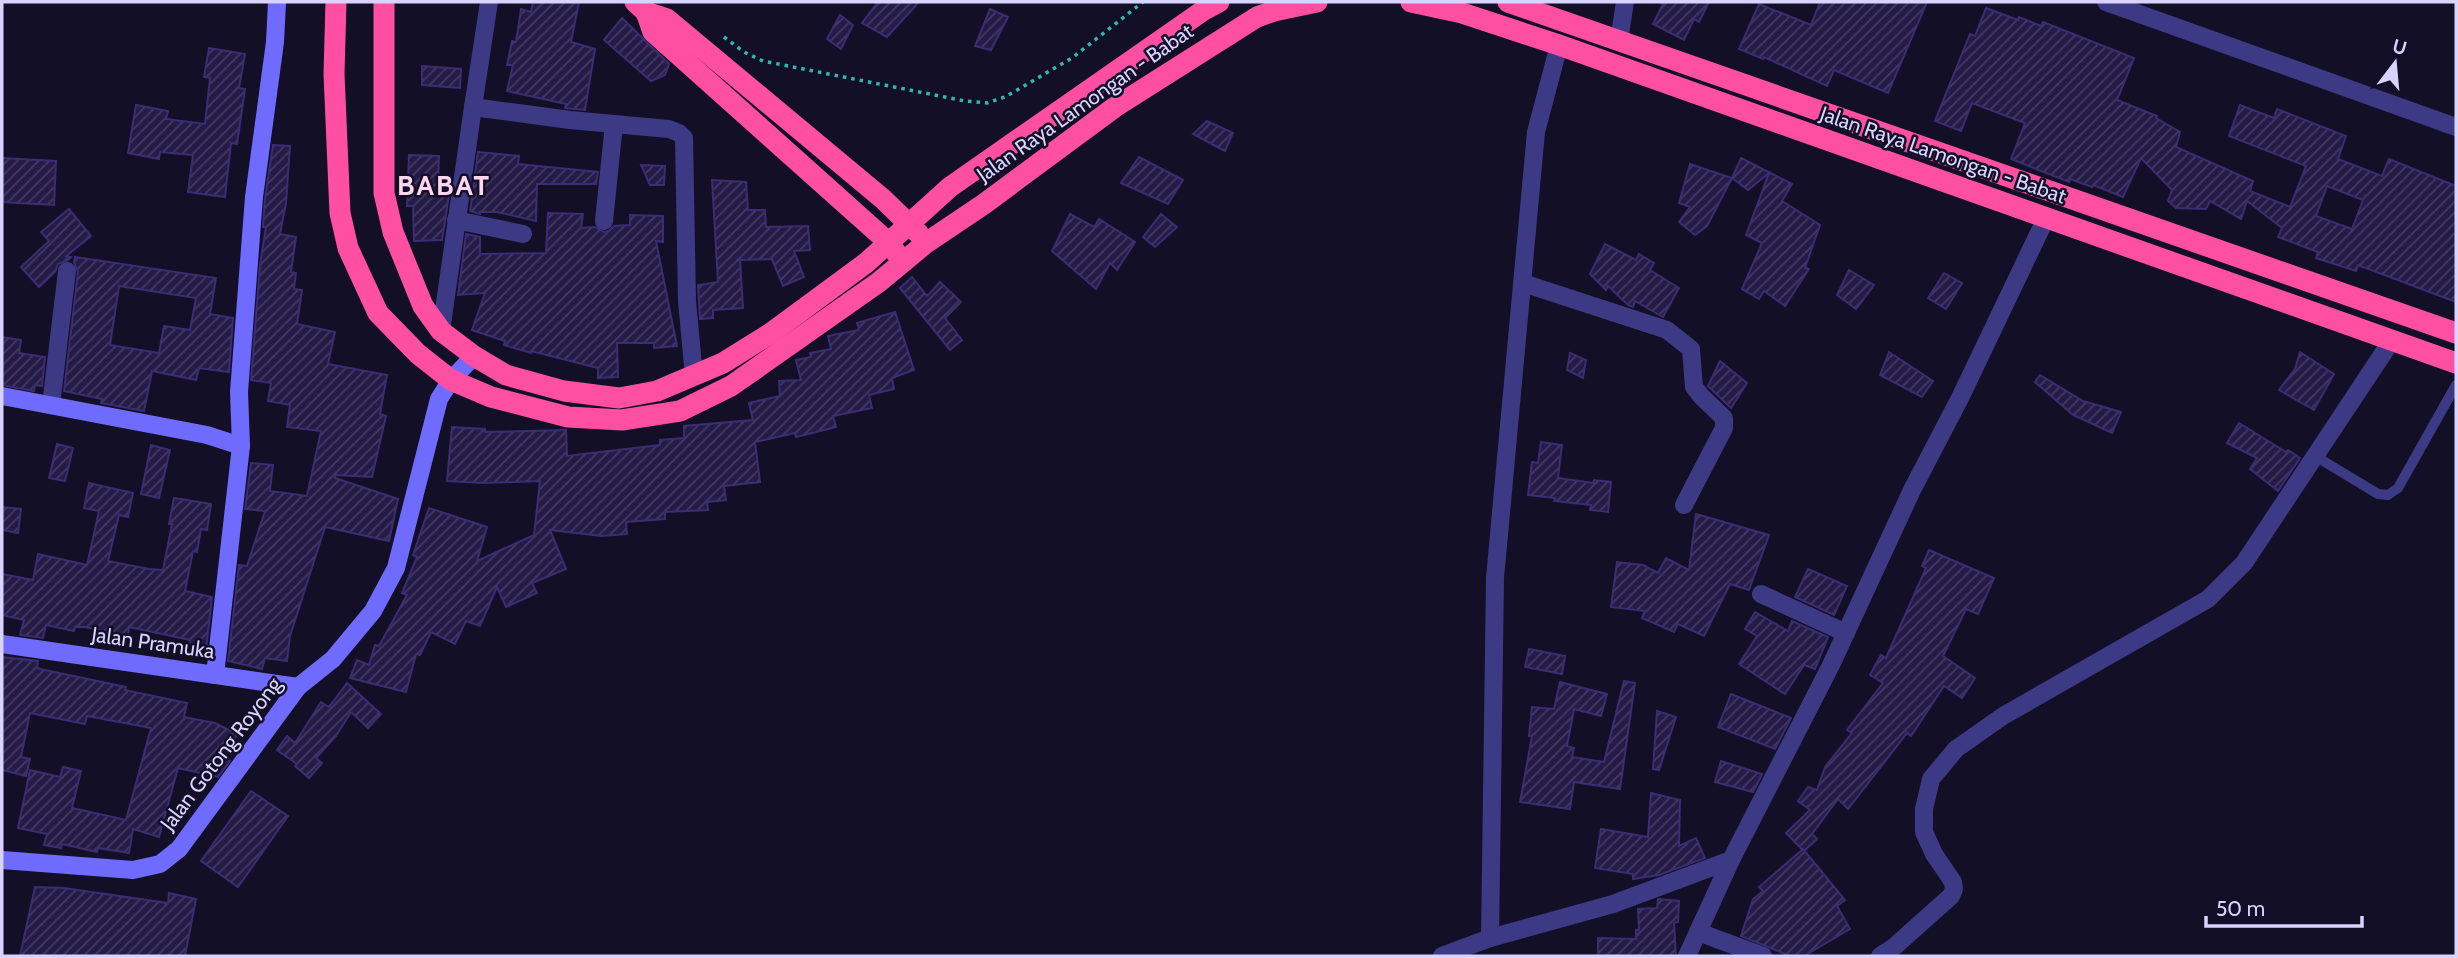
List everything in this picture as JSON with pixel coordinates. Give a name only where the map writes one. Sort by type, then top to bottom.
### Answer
[{"type":"highway","name":"Jalan Raya Lamongan - Babat","points":[[336,2],[334,74],[340,199],[348,248],[378,313],[418,354],[451,380],[491,397],[568,417],[622,420],[680,411],[731,386],[879,282],[926,243],[984,204],[1115,107],[1239,27],[1274,11],[1317,2]]},
{"type":"highway","name":"Jalan Raya Lamongan - Babat","points":[[384,2],[384,193],[393,232],[423,306],[441,331],[474,356],[506,375],[564,391],[619,398],[657,391],[694,376],[723,363],[771,333],[866,263],[950,187],[1219,2]]},
{"type":"highway","name":"Jalan Raya Lamongan - Babat","points":[[1411,2],[1462,13],[1559,45],[2456,363]]},
{"type":"highway","name":"Jalan Raya Lamongan - Babat","points":[[1508,2],[2456,333]]},
{"type":"highway","points":[[640,7],[667,19],[883,199],[911,224],[926,243]]},
{"type":"highway","points":[[640,7],[653,32],[888,242],[902,262]]},
{"type":"street","points":[[215,675],[241,446],[239,392],[254,197],[275,42],[277,2]]},
{"type":"street","points":[[441,331],[489,2]]},
{"type":"street","points":[[1619,41],[1625,2]]},
{"type":"street","points":[[2106,2],[2456,127]]},
{"type":"street","points":[[1490,938],[1495,578],[1536,132],[1559,45]]},
{"type":"street","points":[[473,107],[669,129],[684,138],[687,301],[694,376]]},
{"type":"street","points":[[604,221],[614,124]]},
{"type":"street","points":[[1687,956],[1731,860],[1846,633],[1912,490],[1960,398],[2046,218]]},
{"type":"street","points":[[456,220],[523,234]]},
{"type":"street","points":[[51,405],[67,271]]},
{"type":"street","points":[[1523,283],[1667,330],[1691,349],[1694,387],[1725,422],[1684,505]]},
{"type":"street","points":[[1880,956],[1894,947],[1951,896],[1954,889],[1954,882],[1934,854],[1924,832],[1924,809],[1931,779],[1956,749],[2003,716],[2208,599],[2244,563],[2392,340]]},
{"type":"street","name":"Jalan Gotong Royong","points":[[2,860],[133,870],[160,864],[178,849],[298,687],[334,659],[373,611],[396,568],[439,399],[451,380],[474,356]]},
{"type":"street","points":[[2,396],[207,435],[241,446]]},
{"type":"street","points":[[1761,594],[1846,633]]},
{"type":"street","name":"Jalan Pramuka","points":[[2,644],[298,687]]},
{"type":"street","points":[[1441,956],[1490,938],[1613,904],[1731,860]]},
{"type":"street","points":[[1698,932],[1763,956]]},
{"type":"lane","points":[[2315,456],[2378,494],[2388,495],[2398,488],[2456,385]]},
{"type":"path","points":[[720,34],[744,52],[763,61],[987,103],[1005,97],[1072,58],[1143,2]]},
{"type":"building","points":[[533,2],[579,2],[571,42],[595,49],[585,110],[565,108],[566,104],[507,91],[513,65],[507,65],[512,41],[516,42],[521,9],[531,12]]},
{"type":"building","points":[[878,2],[919,2],[887,37],[862,23]]},
{"type":"building","points":[[1659,2],[1709,2],[1699,22],[1694,19],[1684,40],[1653,24],[1663,4]]},
{"type":"building","points":[[1820,2],[1927,2],[1888,93],[1834,70],[1827,86],[1764,57],[1763,59],[1739,49],[1759,4],[1811,25]]},
{"type":"building","points":[[1986,8],[2041,26],[2043,22],[2134,58],[2117,100],[2157,116],[2156,118],[2180,132],[2176,147],[2253,181],[2250,191],[2290,207],[2306,166],[2229,136],[2240,105],[2274,118],[2277,109],[2346,136],[2338,159],[2382,176],[2389,159],[2456,186],[2456,302],[2358,265],[2356,271],[2316,258],[2318,252],[2278,237],[2282,228],[2247,201],[2241,219],[2210,201],[2206,209],[2176,208],[2168,201],[2172,190],[2141,158],[2123,197],[2093,185],[2092,187],[2070,179],[2069,182],[2011,159],[2025,123],[1972,103],[1961,131],[1935,121],[1970,34],[1975,36]],"holes":[[[2327,186],[2363,200],[2352,229],[2316,216]]]},
{"type":"building","points":[[990,9],[1008,17],[991,50],[975,46]]},
{"type":"building","points":[[840,15],[853,25],[841,49],[827,39]]},
{"type":"building","points":[[622,18],[669,64],[665,75],[651,81],[604,40]]},
{"type":"building","points":[[209,48],[245,54],[239,88],[245,89],[237,144],[231,143],[225,197],[188,192],[193,155],[160,152],[159,159],[128,153],[136,105],[168,111],[166,119],[205,124],[210,78],[204,77]]},
{"type":"building","points":[[422,66],[461,69],[460,88],[422,85]]},
{"type":"building","points":[[1207,121],[1233,133],[1225,151],[1193,134]]},
{"type":"building","points":[[273,145],[290,146],[286,203],[280,234],[296,237],[291,272],[296,273],[294,289],[302,290],[297,324],[335,332],[328,364],[387,375],[380,414],[386,416],[372,477],[335,475],[335,478],[398,499],[389,541],[325,527],[290,636],[287,661],[265,658],[262,669],[228,661],[239,565],[247,566],[265,511],[245,509],[251,463],[273,465],[270,491],[307,496],[321,431],[287,427],[290,405],[268,401],[271,383],[251,380],[260,265],[266,227],[263,227],[265,198]]},
{"type":"building","points":[[478,152],[519,156],[518,164],[598,172],[596,184],[537,184],[536,221],[497,212],[480,214],[470,211]]},
{"type":"building","points":[[409,155],[439,156],[438,182],[451,182],[442,240],[414,241],[413,206],[407,206]]},
{"type":"building","points":[[1139,157],[1183,180],[1168,204],[1121,183]]},
{"type":"building","points":[[2,158],[56,161],[54,205],[2,202]]},
{"type":"building","points":[[1741,158],[1792,184],[1782,201],[1820,225],[1805,268],[1809,269],[1785,306],[1764,291],[1759,299],[1742,289],[1762,243],[1746,235],[1769,173],[1748,190],[1732,178]]},
{"type":"building","points":[[1690,164],[1732,178],[1707,226],[1695,235],[1679,222],[1690,207],[1679,203]]},
{"type":"building","points":[[641,165],[665,166],[664,185],[650,185]]},
{"type":"building","points":[[712,180],[746,182],[748,210],[765,210],[766,227],[808,226],[810,250],[794,251],[804,277],[783,286],[772,259],[740,260],[743,308],[713,310],[713,318],[700,319],[698,285],[718,282]]},
{"type":"building","points":[[69,209],[91,236],[66,256],[71,257],[58,264],[55,272],[39,287],[21,267],[49,241],[41,232]]},
{"type":"building","points":[[548,213],[583,214],[581,228],[595,227],[604,232],[614,226],[630,225],[630,215],[663,216],[663,242],[656,241],[677,346],[654,348],[654,343],[617,343],[618,377],[598,378],[598,368],[504,345],[505,341],[472,330],[485,293],[458,295],[466,234],[480,237],[480,254],[546,253]]},
{"type":"building","points":[[1070,214],[1094,227],[1099,219],[1135,242],[1117,270],[1110,263],[1096,289],[1052,251]]},
{"type":"building","points":[[1161,214],[1177,227],[1155,247],[1143,237]]},
{"type":"building","points":[[1605,244],[1636,260],[1639,254],[1654,263],[1650,270],[1679,288],[1663,317],[1635,301],[1633,307],[1628,305],[1608,286],[1606,290],[1590,274]]},
{"type":"building","points":[[75,257],[216,278],[210,314],[233,318],[229,372],[199,368],[196,380],[152,371],[144,411],[101,403],[102,399],[64,391],[78,272]],"holes":[[[119,286],[196,298],[190,330],[164,326],[159,353],[110,345]]]},
{"type":"building","points":[[1849,270],[1874,285],[1856,309],[1837,295]]},
{"type":"building","points":[[1944,273],[1962,283],[1946,309],[1928,298]]},
{"type":"building","points":[[912,277],[927,296],[940,282],[961,302],[945,318],[962,340],[950,350],[900,288]]},
{"type":"building","points":[[895,312],[914,370],[892,378],[894,389],[869,395],[872,408],[833,416],[836,427],[796,437],[795,433],[755,442],[760,482],[724,486],[726,500],[707,502],[708,510],[665,512],[665,519],[626,522],[627,534],[601,536],[550,530],[566,569],[532,583],[537,593],[506,607],[497,587],[480,626],[466,621],[455,644],[431,632],[420,655],[416,654],[406,692],[350,678],[357,660],[369,665],[375,645],[379,646],[407,595],[402,593],[417,557],[413,555],[429,508],[487,527],[477,561],[534,535],[540,481],[447,481],[452,427],[485,429],[485,432],[566,430],[567,456],[660,445],[660,440],[684,438],[684,426],[753,420],[749,403],[780,396],[779,381],[801,380],[796,360],[811,357],[810,353],[831,349],[828,336],[859,330],[857,323]]},
{"type":"building","points":[[2,337],[21,340],[19,353],[45,357],[42,386],[35,385],[34,391],[2,385]]},
{"type":"building","points":[[1889,352],[1933,381],[1922,397],[1880,375]]},
{"type":"building","points":[[2300,352],[2334,374],[2314,410],[2279,390],[2295,369]]},
{"type":"building","points":[[1570,353],[1586,360],[1583,378],[1567,370]]},
{"type":"building","points":[[1720,361],[1747,383],[1731,408],[1708,386]]},
{"type":"building","points":[[2040,375],[2083,401],[2121,412],[2112,433],[2073,415],[2035,382]]},
{"type":"building","points":[[2239,423],[2300,458],[2278,491],[2250,469],[2257,458],[2227,443]]},
{"type":"building","points":[[1541,442],[1562,445],[1558,478],[1593,483],[1594,480],[1611,482],[1608,512],[1590,510],[1591,505],[1528,495],[1532,462],[1538,463]]},
{"type":"building","points":[[57,444],[73,448],[65,481],[49,478]]},
{"type":"building","points":[[151,445],[170,450],[159,498],[141,494]]},
{"type":"building","points":[[89,483],[133,493],[128,517],[119,515],[108,561],[149,569],[163,570],[174,498],[211,504],[207,530],[201,529],[197,552],[193,551],[185,591],[212,597],[206,650],[189,647],[190,640],[129,627],[128,636],[85,627],[75,627],[74,631],[46,625],[43,638],[20,635],[24,620],[2,615],[2,574],[33,580],[38,554],[87,565],[99,511],[84,508]]},
{"type":"building","points":[[2,507],[21,509],[18,533],[2,530]]},
{"type":"building","points":[[1696,514],[1769,535],[1749,590],[1730,584],[1704,636],[1678,624],[1674,632],[1642,618],[1645,611],[1611,607],[1617,562],[1643,565],[1658,573],[1666,558],[1689,570]]},
{"type":"building","points":[[1929,550],[1994,578],[1978,614],[1966,609],[1943,656],[1975,678],[1962,698],[1944,686],[1911,736],[1907,733],[1848,809],[1838,799],[1812,834],[1817,839],[1804,851],[1786,833],[1810,810],[1798,801],[1808,787],[1817,790],[1825,767],[1852,733],[1847,730],[1883,683],[1870,675],[1881,655],[1886,658],[1926,568],[1922,566]]},
{"type":"building","points":[[1808,569],[1847,586],[1834,615],[1795,597]]},
{"type":"building","points":[[1755,612],[1788,631],[1792,621],[1828,637],[1815,669],[1804,665],[1785,694],[1739,664],[1757,636],[1745,629]]},
{"type":"building","points":[[1529,649],[1565,656],[1562,674],[1525,667]]},
{"type":"building","points":[[2,657],[38,661],[37,667],[40,669],[187,703],[184,717],[215,723],[237,734],[225,759],[230,761],[218,777],[178,768],[159,837],[133,829],[129,853],[98,848],[97,852],[62,844],[61,848],[44,845],[47,834],[18,828],[30,770],[60,777],[63,767],[81,771],[72,808],[126,820],[151,728],[87,716],[85,724],[30,713],[21,757],[30,759],[26,776],[2,770]]},
{"type":"building","points":[[1624,681],[1635,683],[1620,789],[1574,782],[1570,809],[1520,802],[1532,736],[1529,736],[1532,707],[1554,709],[1560,682],[1607,694],[1601,716],[1574,709],[1567,746],[1574,748],[1572,757],[1604,762]]},
{"type":"building","points":[[347,683],[381,714],[368,728],[351,712],[336,736],[316,758],[322,763],[309,778],[295,766],[297,764],[277,750],[287,736],[295,743],[321,702],[329,707]]},
{"type":"building","points":[[1731,694],[1791,718],[1775,749],[1718,727]]},
{"type":"building","points":[[1657,711],[1676,717],[1659,770],[1653,769]]},
{"type":"building","points":[[1721,761],[1762,774],[1753,792],[1715,782]]},
{"type":"building","points":[[251,791],[288,816],[238,887],[201,861]]},
{"type":"building","points":[[1651,793],[1680,800],[1679,846],[1696,838],[1705,858],[1659,875],[1633,879],[1633,874],[1595,868],[1601,829],[1648,837]]},
{"type":"building","points":[[1803,849],[1845,900],[1837,906],[1850,929],[1804,956],[1790,956],[1741,936],[1753,899],[1763,891],[1759,887]]},
{"type":"building","points":[[35,887],[64,888],[168,903],[169,893],[196,899],[185,956],[20,956]]},
{"type":"building","points":[[1658,899],[1679,901],[1678,922],[1674,923],[1676,956],[1598,956],[1598,938],[1636,939],[1636,930],[1639,930],[1638,909],[1657,908]]},
{"type":"district","name":"BABAT","points":[[444,185]]}]
